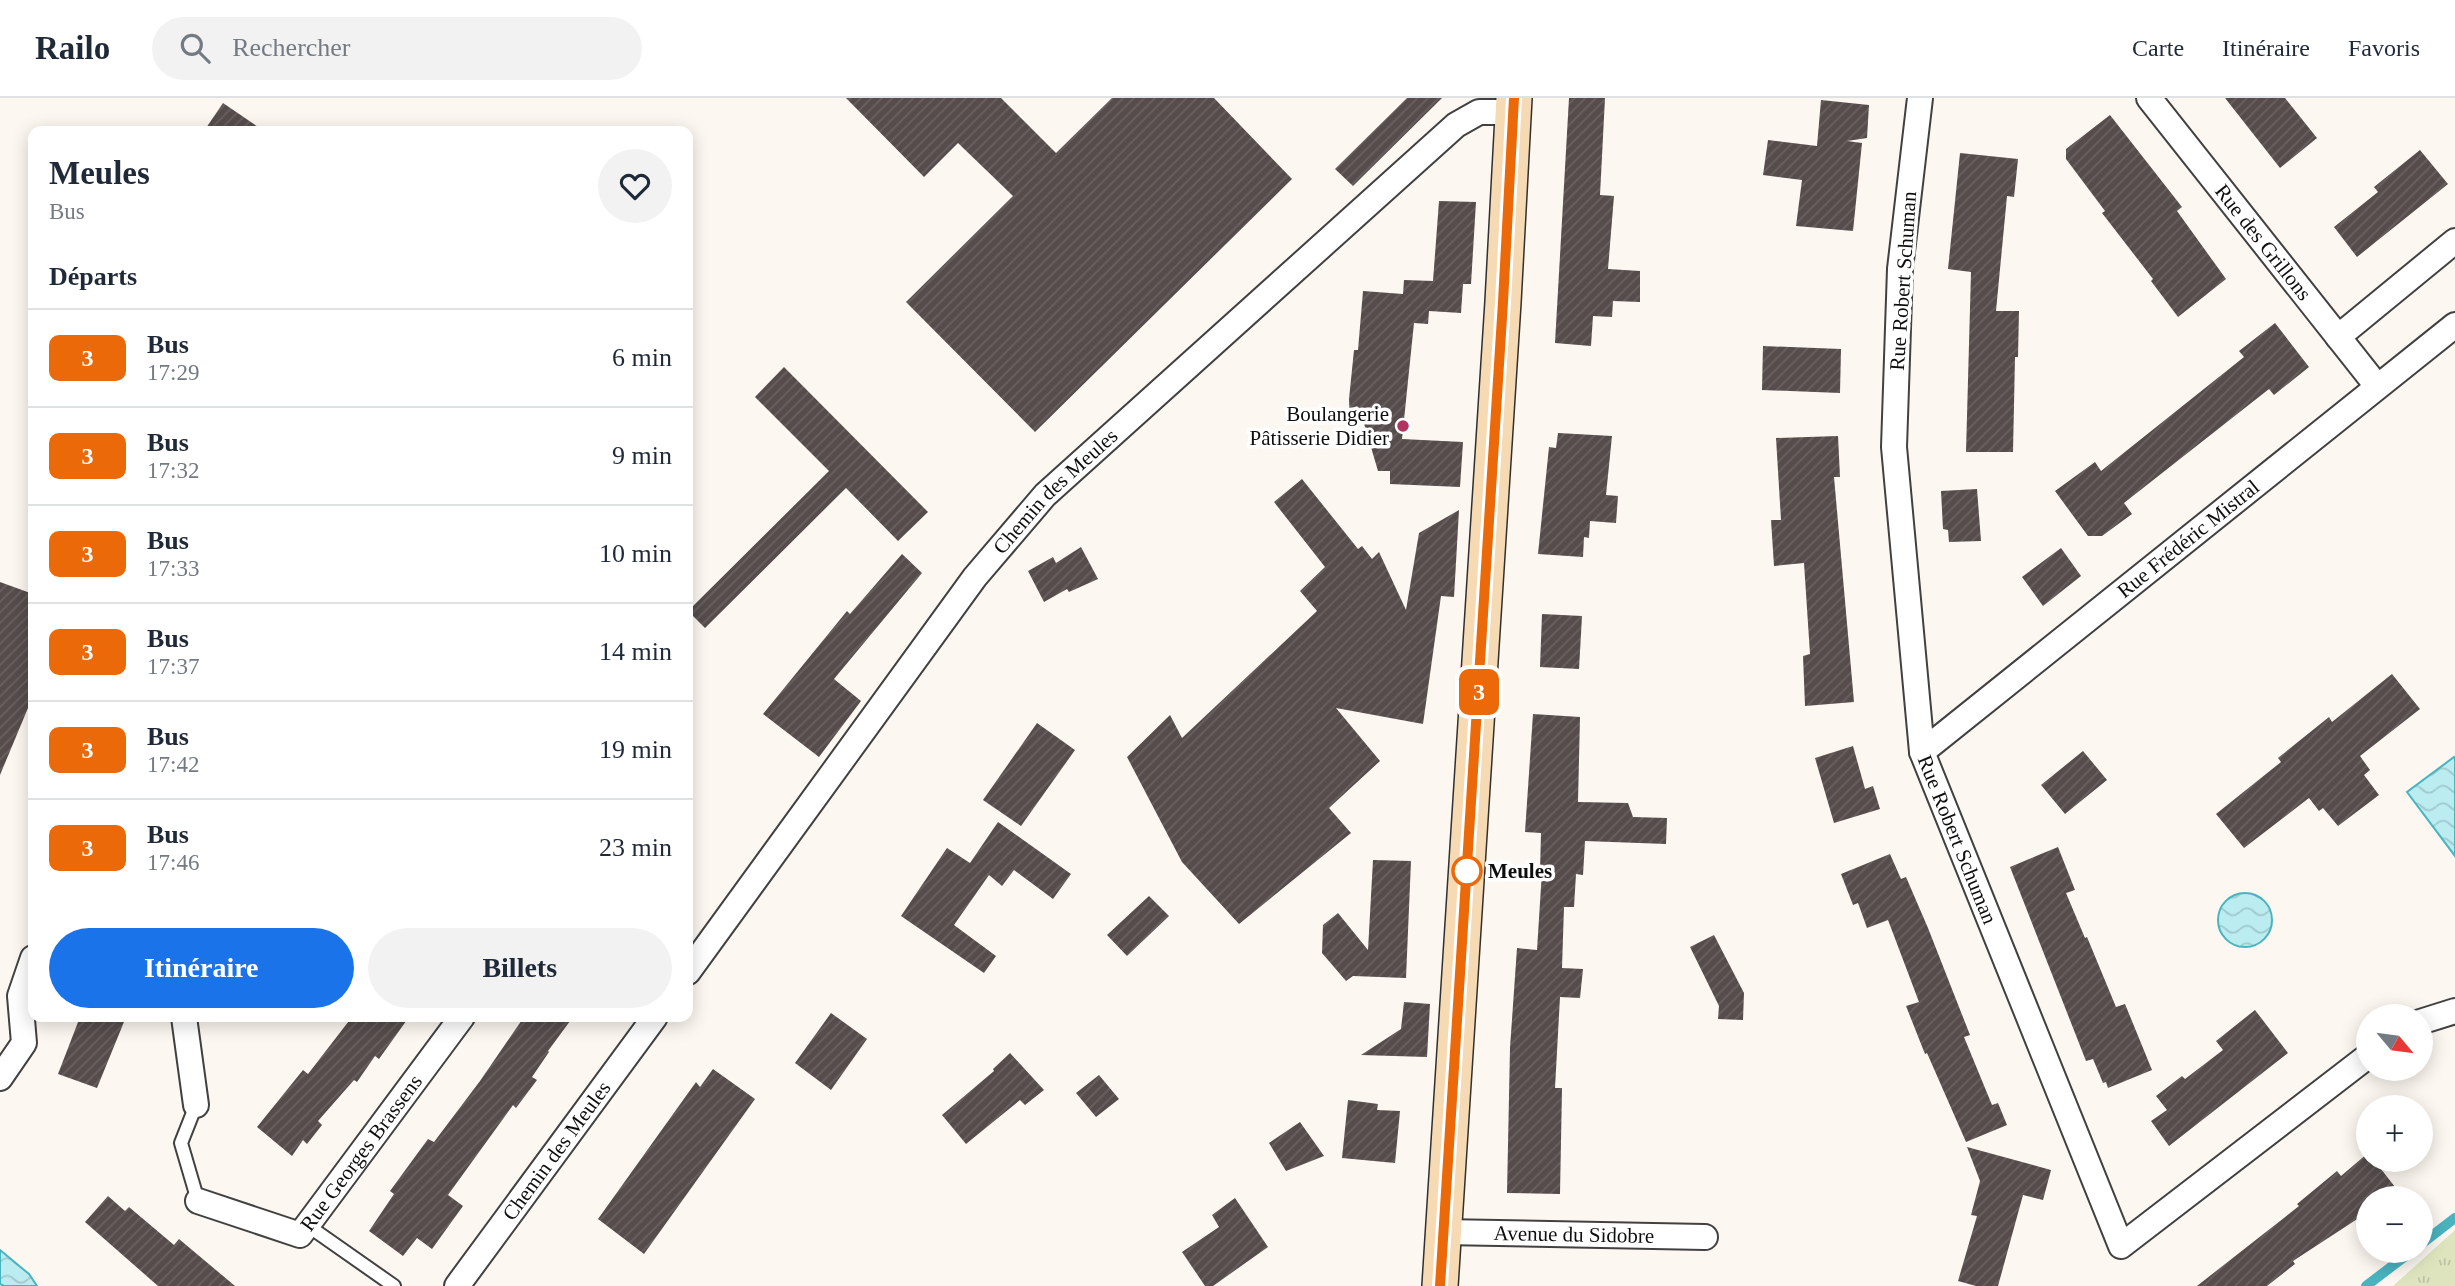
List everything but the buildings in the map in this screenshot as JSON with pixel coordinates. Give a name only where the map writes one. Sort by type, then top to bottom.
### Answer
[{"type":"main road","points":[[1440,1286],[1503,302],[1513,105]]},
{"type":"street","name":"Rue Robert Schuman","points":[[1920,98],[1900,269],[1894,447],[1922,752],[2121,1246],[2356,1065]]},
{"type":"street","name":"Rue des Grillons","points":[[2149,98],[2377,386]]},
{"type":"street","name":"Chemin des Meules","points":[[693,965],[975,577],[1045,495],[1456,125],[1479,112],[1513,105]]},
{"type":"street","points":[[2338,337],[2455,241]]},
{"type":"street","name":"Rue Frédéric Mistral","points":[[1922,752],[2455,324]]},
{"type":"street","points":[[0,1078],[24,1043],[20,996],[28,973]]},
{"type":"street","points":[[2433,1017],[2455,1011]]},
{"type":"street","points":[[185,1022],[196,1105]]},
{"type":"street","name":"Rue Georges Brassens","points":[[198,1201],[300,1235],[458,1022]]},
{"type":"street","name":"Chemin des Meules","points":[[457,1286],[651,1022]]},
{"type":"street","name":"Avenue du Sidobre","points":[[1443,1231],[1705,1237]]},
{"type":"lane","points":[[196,1105],[181,1143],[198,1201]]},
{"type":"lane","points":[[307,1225],[394,1286]]},
{"type":"green space","points":[[2455,1230],[2455,1286],[2393,1286],[2418,1263],[2433,1263],[2433,1250]]},
{"type":"water","points":[[2454,757],[2455,759],[2455,856],[2407,792]]},
{"type":"water","points":[[2245,893],[2264,901],[2272,920],[2264,939],[2245,947],[2226,939],[2218,920],[2226,901]]},
{"type":"water","points":[[0,1250],[29,1274],[37,1286],[0,1284]]},
{"type":"waterway","points":[[2433,1235],[2455,1218]]},
{"type":"waterway","points":[[2366,1286],[2396,1263]]},
{"type":"bus line","name":"3","points":[[1440,1286],[1514,98]]},
{"type":"place","name":"Boulangerie Pâtisserie Didier","points":[[1403,426]]},
{"type":"place","name":"Meules","points":[[1467,871]]}]
